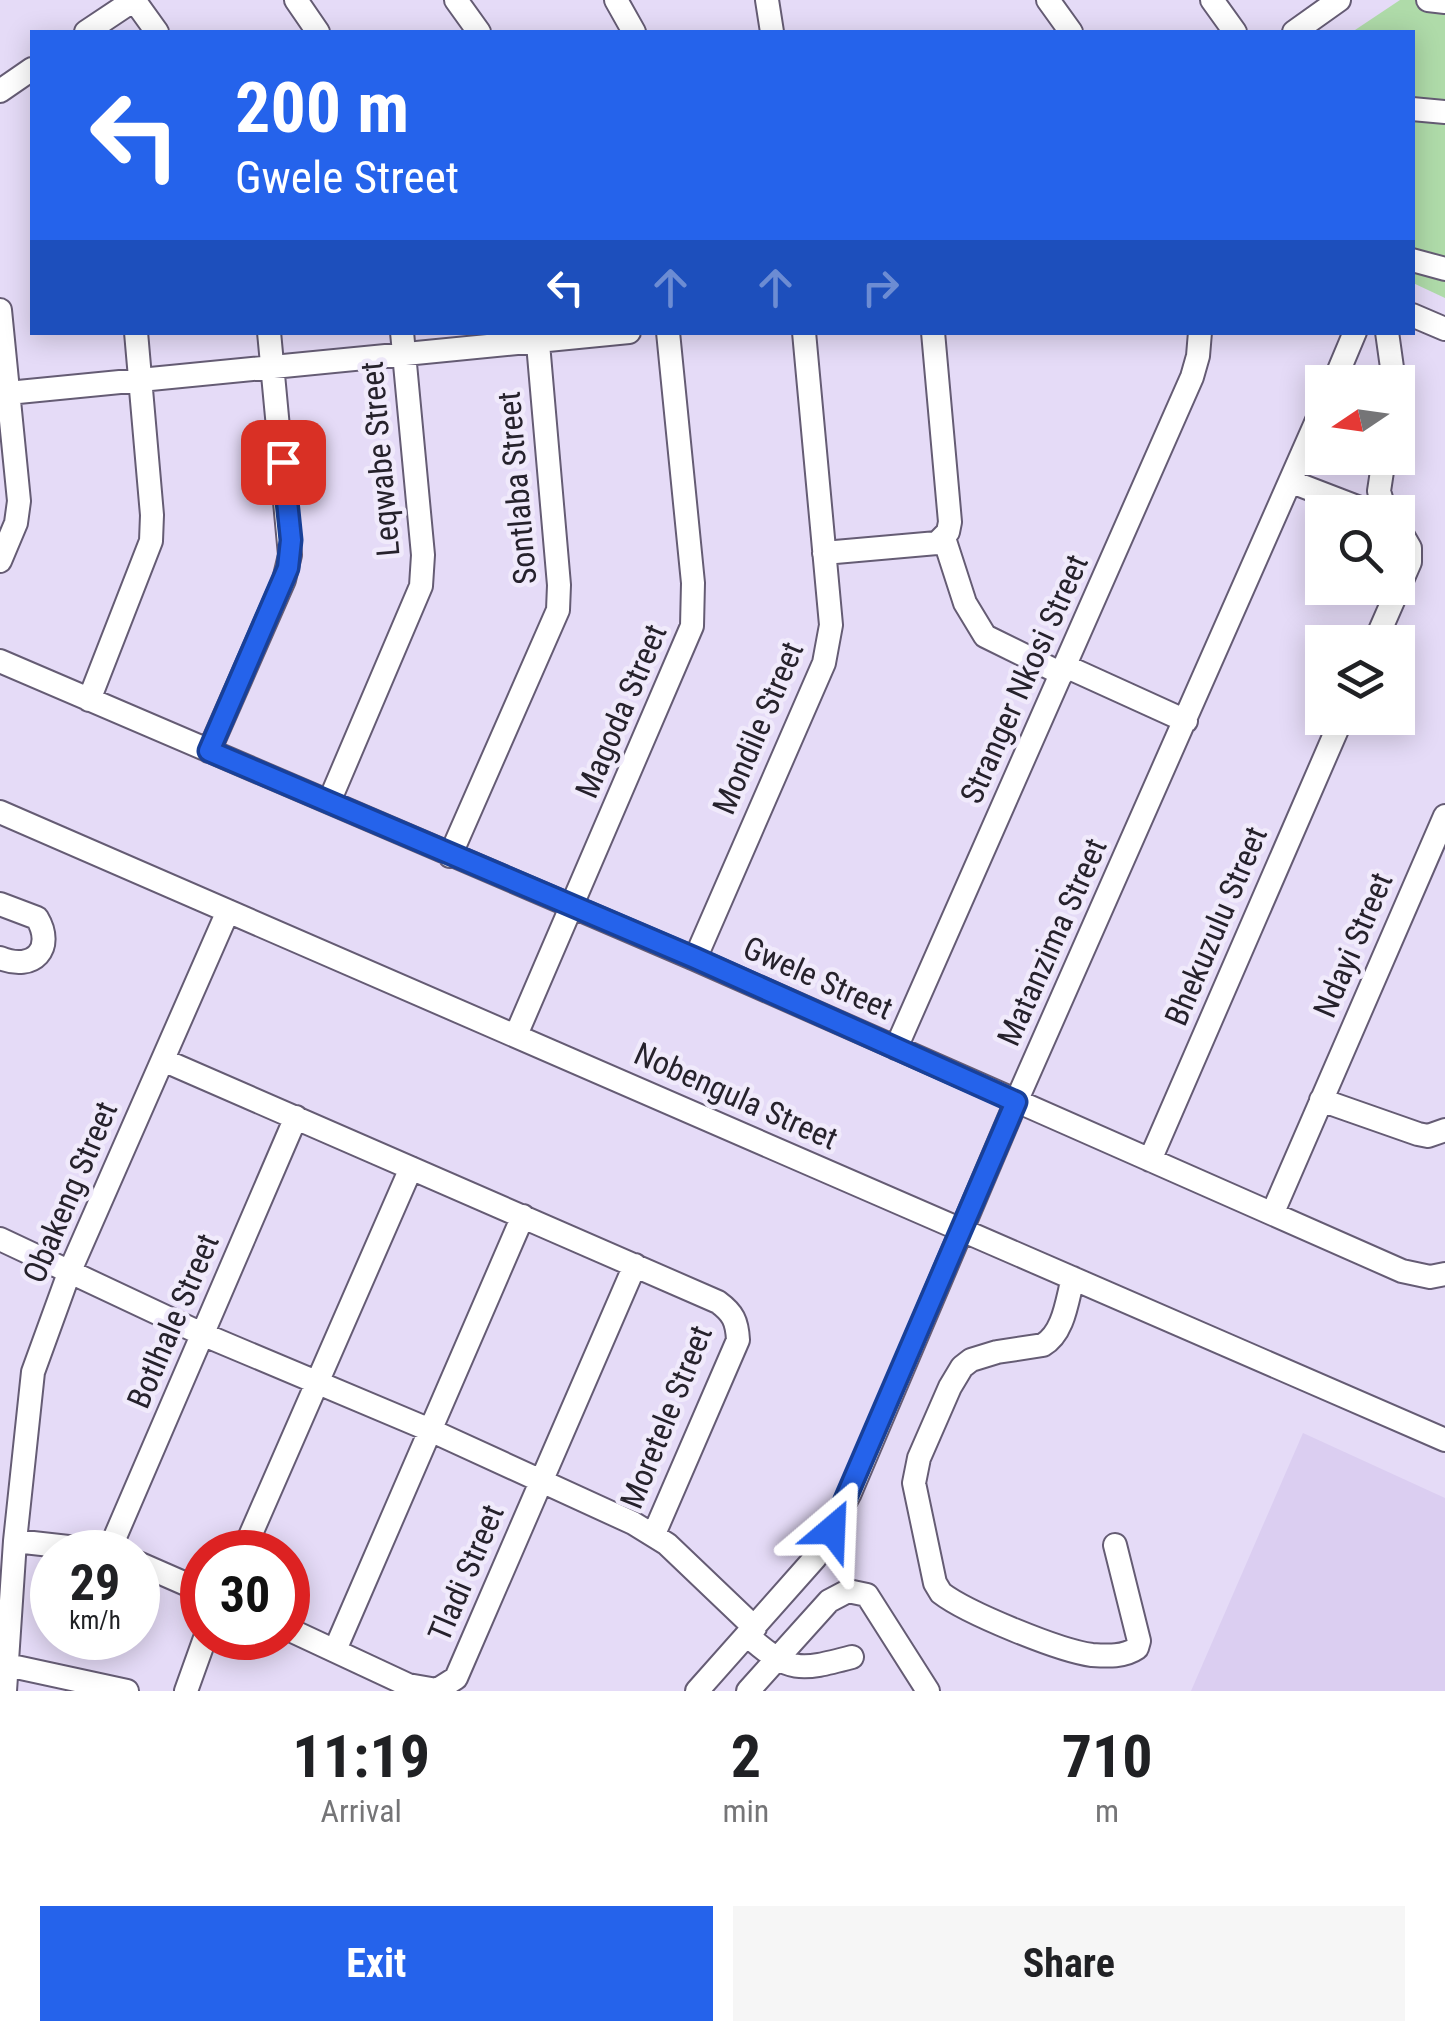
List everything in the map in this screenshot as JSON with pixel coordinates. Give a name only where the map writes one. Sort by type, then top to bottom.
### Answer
[{"type":"street","points":[[89,30],[134,0],[156,30]]},
{"type":"street","points":[[296,0],[317,30]]},
{"type":"street","points":[[456,0],[478,30]]},
{"type":"street","points":[[616,0],[633,30]]},
{"type":"street","points":[[768,0],[772,30]]},
{"type":"street","points":[[1048,0],[1070,30]]},
{"type":"street","points":[[1212,0],[1233,30]]},
{"type":"street","points":[[1297,30],[1338,0]]},
{"type":"street","points":[[1428,0],[1445,2]]},
{"type":"street","points":[[0,91],[30,74]]},
{"type":"street","points":[[1415,109],[1445,112]]},
{"type":"street","points":[[1415,261],[1445,269]]},
{"type":"street","points":[[0,310],[19,512],[0,561]]},
{"type":"street","points":[[1415,316],[1445,328]]},
{"type":"street","points":[[89,700],[151,540],[136,335]]},
{"type":"street","points":[[209,751],[284,580],[290,555],[269,335]]},
{"type":"street","name":"Magoda Street","points":[[516,1035],[692,626],[693,583],[668,335]]},
{"type":"street","name":"Mondile Street","points":[[695,958],[824,663],[831,626],[804,335]]},
{"type":"street","points":[[824,553],[926,546],[944,538],[950,522],[934,335]]},
{"type":"street","name":"Stranger Nkosi Street","points":[[896,1048],[1192,376],[1200,335]]},
{"type":"street","points":[[1341,365],[1354,335]]},
{"type":"street","points":[[1387,335],[1392,365]]},
{"type":"street","points":[[8,393],[272,365],[403,343],[537,336]]},
{"type":"street","name":"Sontlaba Street","points":[[450,856],[558,610],[560,585],[537,336]]},
{"type":"street","name":"Leqwabe Street","points":[[329,802],[420,586],[423,555],[403,343]]},
{"type":"street","name":"Matanzima Street","points":[[697,1691],[815,1558],[832,1530],[1016,1102],[1305,450]]},
{"type":"street","points":[[1292,482],[1326,495]]},
{"type":"street","points":[[944,538],[965,603],[985,636],[1186,721]]},
{"type":"street","name":"Gwele Street","points":[[0,660],[695,958],[1402,1271],[1430,1277],[1445,1274]]},
{"type":"street","name":"Bhekuzulu Street","points":[[1150,1160],[1335,735]]},
{"type":"street","name":"Nobengula Street","points":[[0,812],[1445,1439]]},
{"type":"street","name":"Ndayi Street","points":[[1273,1212],[1445,816]]},
{"type":"street","points":[[0,904],[37,918],[44,936],[36,956],[26,964],[16,965],[0,958]]},
{"type":"street","name":"Obakeng Street","points":[[5,1691],[15,1541],[33,1372],[70,1273],[228,912]]},
{"type":"street","name":"Moretele Street","points":[[163,1060],[635,1265],[732,1312],[738,1324],[738,1340],[654,1534]]},
{"type":"street","points":[[1321,1100],[1418,1134],[1428,1136],[1445,1130]]},
{"type":"street","name":"Botlhale Street","points":[[120,1530],[296,1117]]},
{"type":"street","points":[[253,1530],[410,1168]]},
{"type":"street","points":[[336,1650],[523,1216]]},
{"type":"street","points":[[0,1239],[202,1334],[430,1430],[654,1534],[778,1661],[802,1668],[852,1657]]},
{"type":"street","name":"Tladi Street","points":[[310,1639],[407,1688],[437,1690],[456,1678],[635,1265]]},
{"type":"street","points":[[1073,1278],[1052,1340],[983,1355],[962,1367],[918,1458],[914,1495],[935,1583],[941,1593],[1030,1635],[1088,1654],[1129,1654],[1137,1648],[1139,1640],[1116,1545]]},
{"type":"street","points":[[15,1541],[30,1543]]},
{"type":"street","points":[[748,1691],[838,1594],[861,1592],[877,1608],[928,1691]]},
{"type":"street","points":[[186,1691],[197,1660]]},
{"type":"street","points":[[6,1664],[127,1691]]},
{"type":"shaded area","points":[[1303,1433],[1445,1498],[1445,1691],[1191,1691]]},
{"type":"green space","points":[[1400,0],[1445,0],[1445,298],[1415,284],[1415,30],[1355,30]]},
{"type":"route","points":[[283,462],[291,540],[288,568],[209,751],[695,958],[1016,1102],[832,1530]]}]
